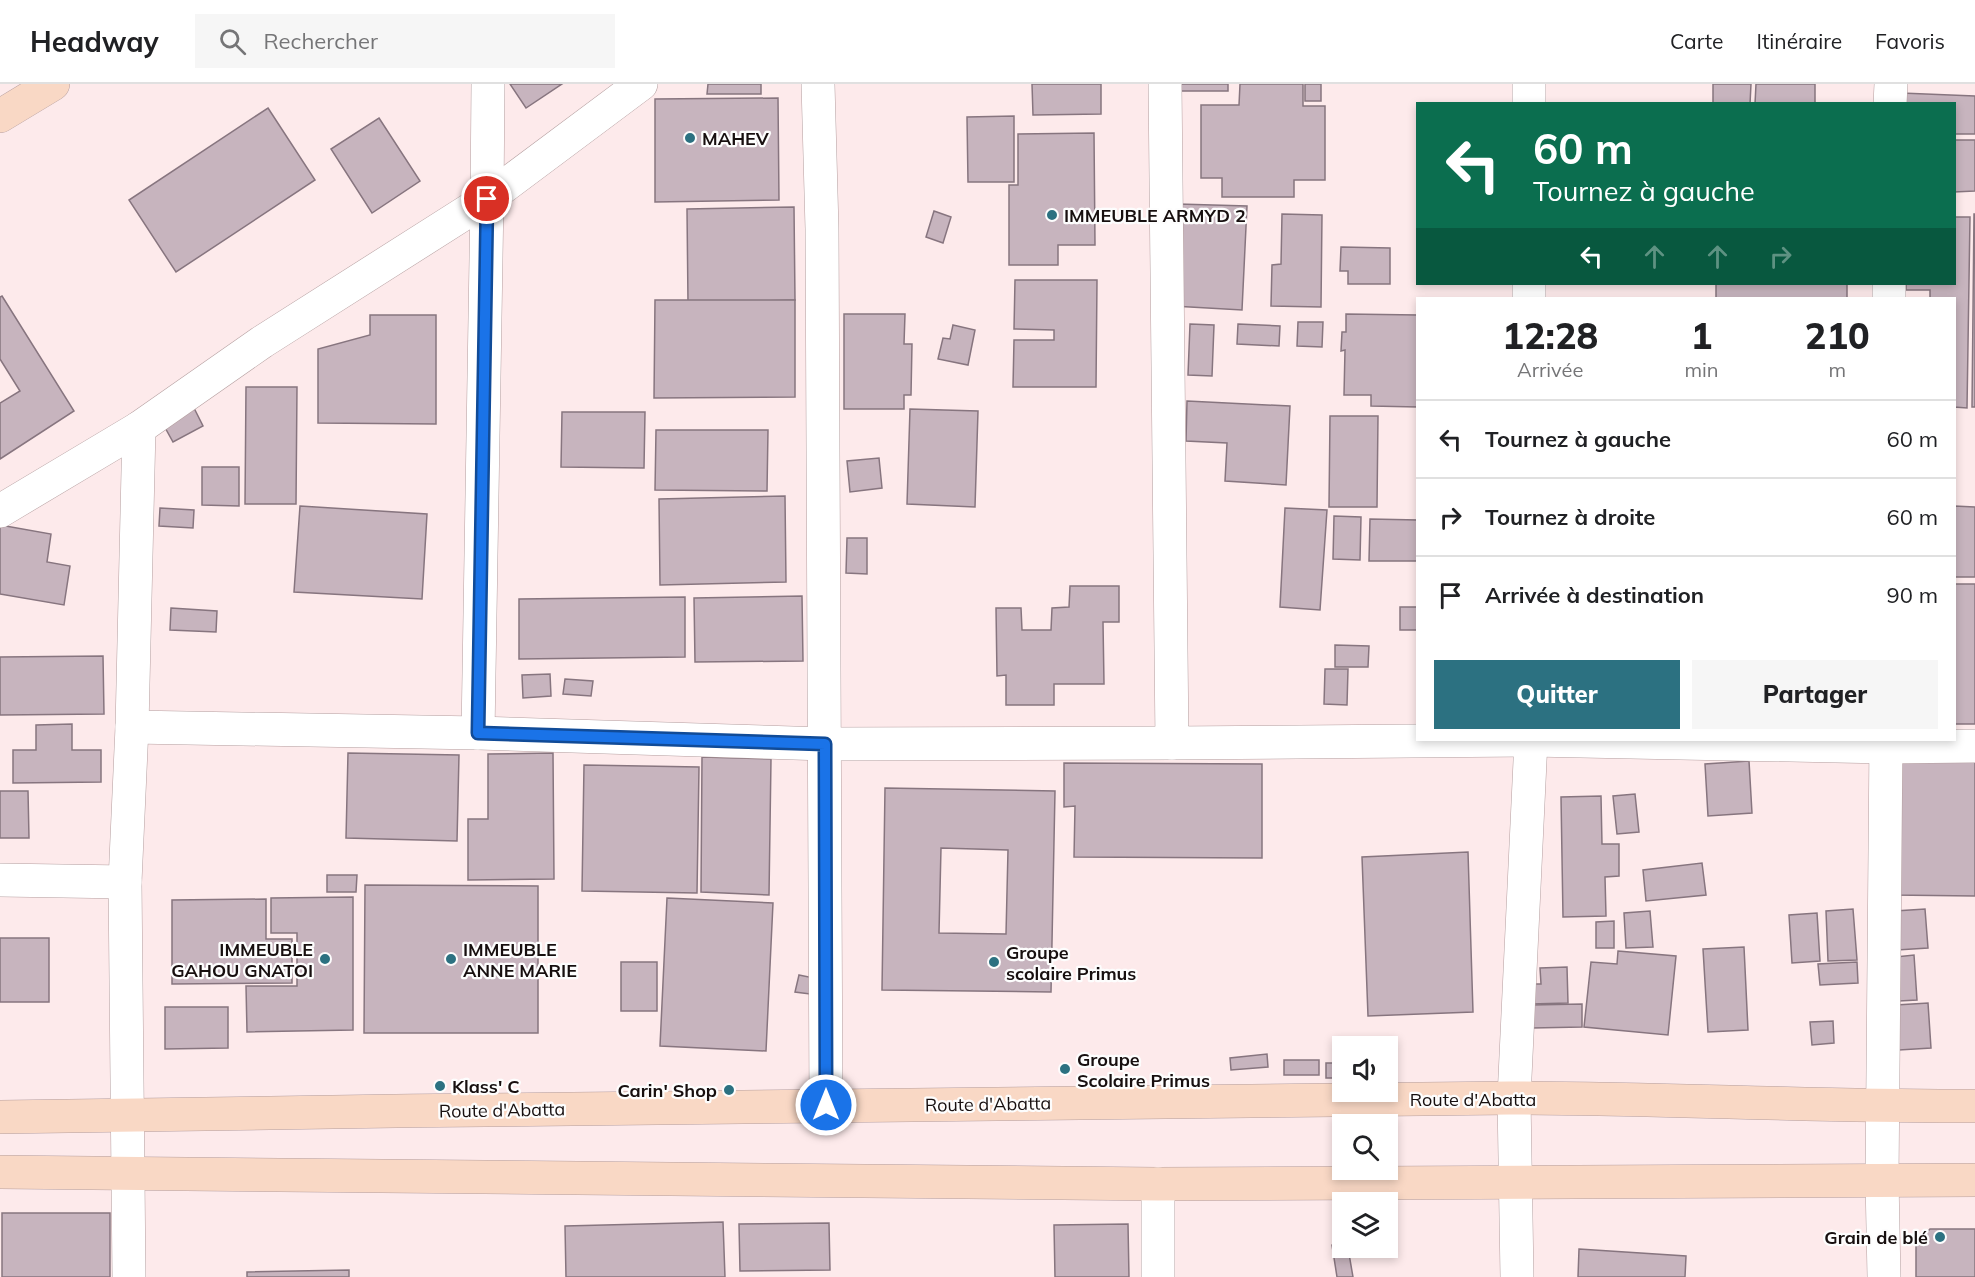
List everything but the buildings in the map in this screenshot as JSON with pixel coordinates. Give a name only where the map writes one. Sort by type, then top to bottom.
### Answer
[{"type":"street","points":[[0,116],[53,84]]},
{"type":"street","points":[[478,733],[488,84]]},
{"type":"street","points":[[0,511],[139,428],[262,342],[487,199],[641,84]]},
{"type":"street","points":[[818,84],[822,229],[826,1105]]},
{"type":"street","points":[[1165,84],[1172,743]]},
{"type":"street","points":[[1528,84],[1529,102]]},
{"type":"street","points":[[1890,102],[1891,84]]},
{"type":"street","points":[[129,1277],[125,882],[132,727],[139,428]]},
{"type":"street","points":[[132,727],[478,733],[825,744],[1416,741]]},
{"type":"street","points":[[1517,1277],[1514,1098],[1531,741]]},
{"type":"street","points":[[1649,741],[1975,746]]},
{"type":"street","points":[[1884,1277],[1882,1107],[1886,743]]},
{"type":"street","points":[[0,880],[125,882]]},
{"type":"street","name":"Route d'Abatta","points":[[0,1117],[1514,1098],[1882,1107],[1975,1106]]},
{"type":"street","points":[[0,1172],[1158,1184],[1975,1180]]},
{"type":"street","points":[[1158,1184],[1158,1277]]},
{"type":"place","name":"MAHEV","points":[[690,138]]},
{"type":"place","name":"IMMEUBLE ARMYD 2","points":[[1052,215]]},
{"type":"place","name":"IMMEUBLE GAHOU GNATOI","points":[[325,959]]},
{"type":"place","name":"IMMEUBLE ANNE MARIE","points":[[451,959]]},
{"type":"place","name":"Groupe scolaire Primus","points":[[994,962]]},
{"type":"place","name":"Groupe Scolaire Primus","points":[[1065,1069]]},
{"type":"place","name":"Klass' C","points":[[440,1086]]},
{"type":"place","name":"Carin' Shop","points":[[729,1090]]},
{"type":"place","name":"Grain de blé","points":[[1940,1237]]},
{"type":"route","points":[[487,199],[478,733],[825,744],[826,1105]]}]
